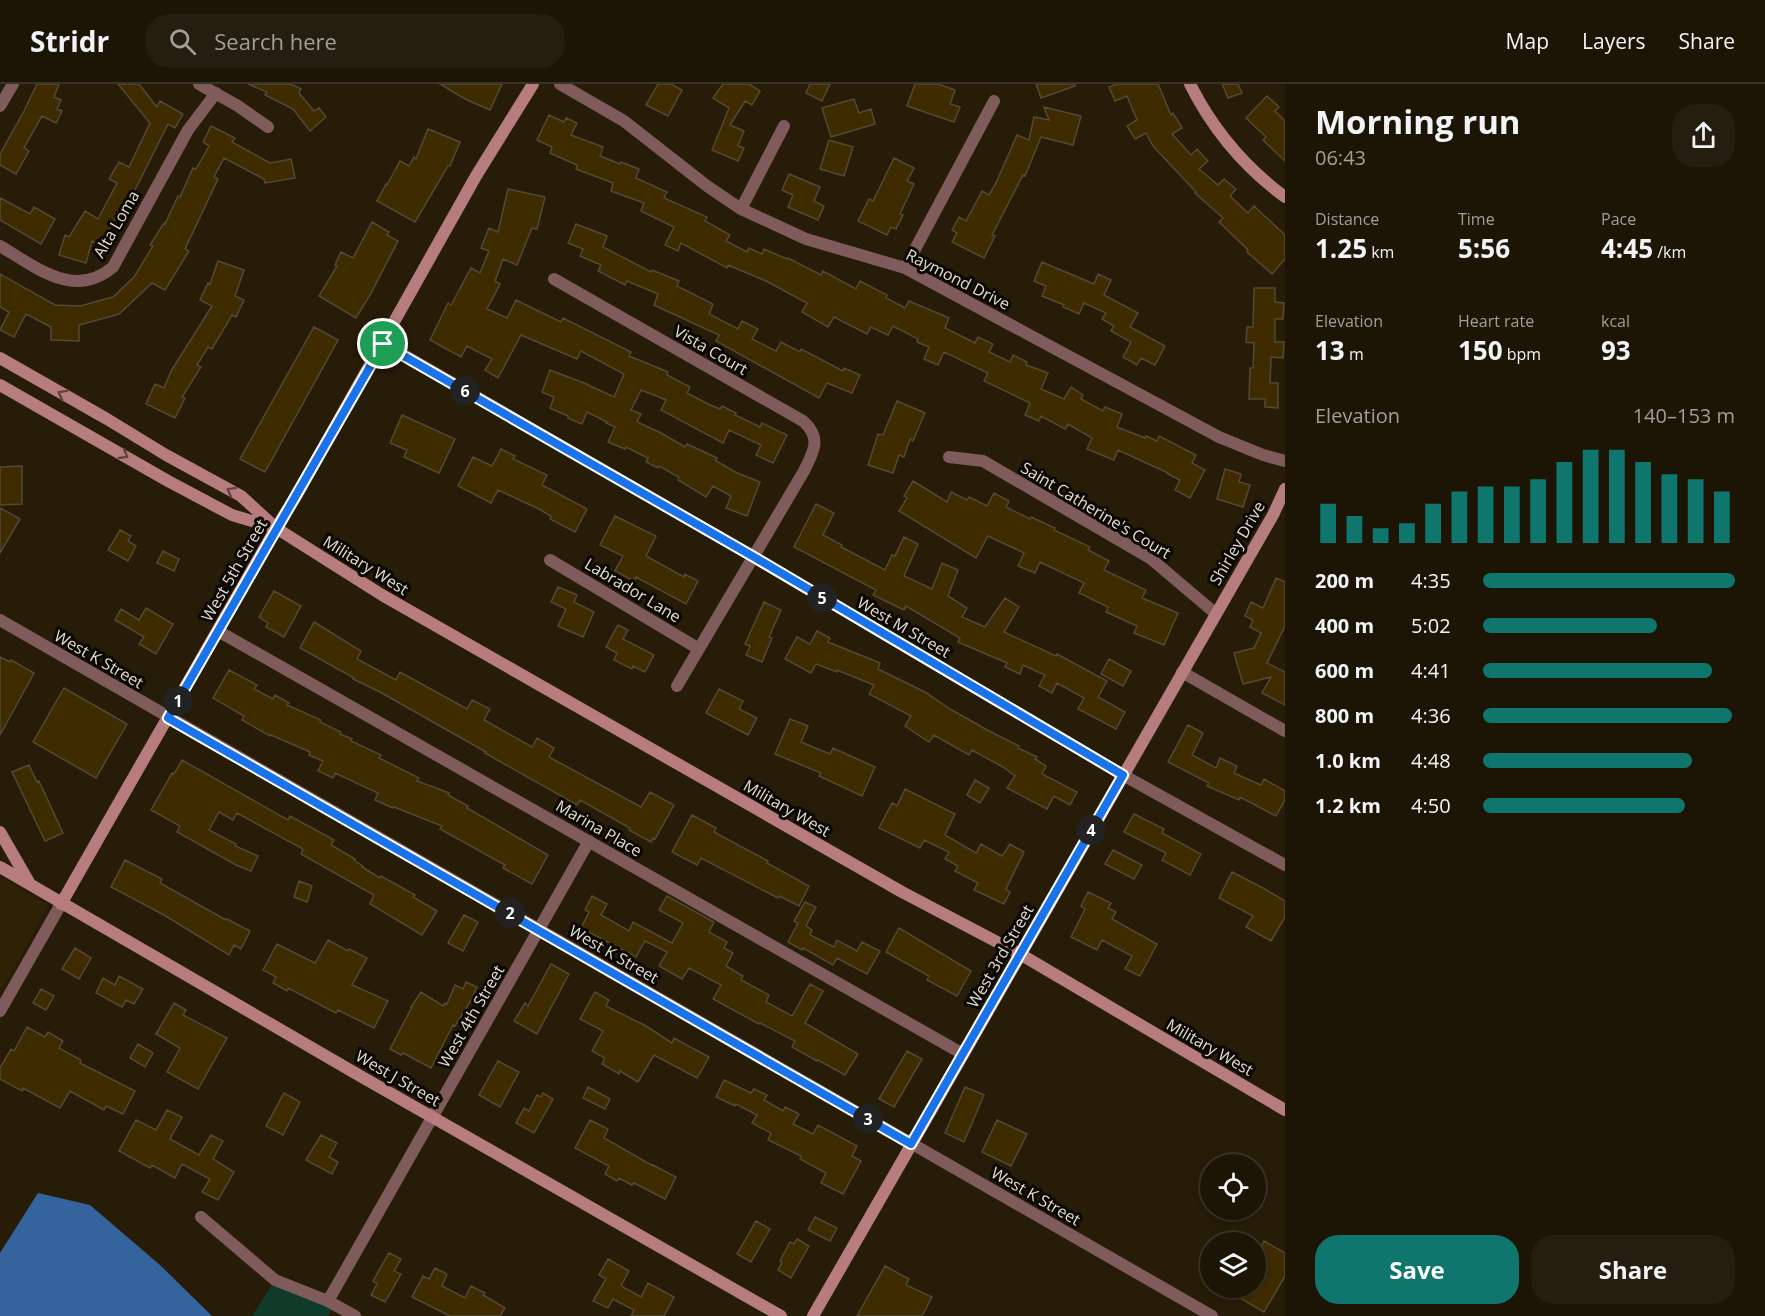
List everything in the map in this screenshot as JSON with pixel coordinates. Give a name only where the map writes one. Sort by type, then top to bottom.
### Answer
[{"type":"street","points":[[0,106],[12,84]]},
{"type":"street","points":[[200,84],[268,127]]},
{"type":"street","name":"West 5th Street","points":[[0,1011],[383,344],[476,176],[532,84]]},
{"type":"street","name":"Raymond Drive","points":[[560,84],[624,121],[707,186],[741,209],[806,239],[905,268],[1219,437],[1285,461]]},
{"type":"street","points":[[1190,84],[1200,105],[1239,158],[1285,196]]},
{"type":"street","name":"Alta Loma","points":[[0,246],[50,275],[72,282],[93,280],[104,274],[113,267],[188,130],[216,93]]},
{"type":"street","points":[[905,268],[994,101]]},
{"type":"street","points":[[741,209],[784,126]]},
{"type":"street","name":"Vista Court","points":[[554,279],[803,421],[811,428],[815,437],[814,447],[804,471],[754,557]]},
{"type":"street","name":"West M Street","points":[[383,344],[754,557],[1123,775],[1285,865]]},
{"type":"street","name":"Military West","points":[[0,358],[241,496],[276,528],[382,595],[902,892],[1020,954],[1285,1110]]},
{"type":"street","name":"Military West","points":[[0,385],[232,515],[276,528]]},
{"type":"street","name":"Saint Catherine's Court","points":[[949,457],[983,461],[1150,558],[1215,613]]},
{"type":"street","name":"Shirley Drive","points":[[1215,613],[1273,514],[1285,489]]},
{"type":"street","points":[[677,686],[754,557]]},
{"type":"street","name":"Labrador Lane","points":[[550,560],[699,649]]},
{"type":"street","name":"West 3rd Street","points":[[813,1316],[1215,613]]},
{"type":"street","name":"West K Street","points":[[0,620],[1212,1316]]},
{"type":"street","name":"Marina Place","points":[[218,631],[963,1054]]},
{"type":"street","points":[[1182,672],[1285,731]]},
{"type":"street","points":[[0,832],[31,885]]},
{"type":"street","name":"West 4th Street","points":[[328,1300],[589,841]]},
{"type":"street","name":"West J Street","points":[[0,867],[781,1316]]},
{"type":"street","points":[[201,1217],[275,1280],[328,1300],[355,1316]]},
{"type":"shaded area","points":[[0,877],[49,905],[3,988],[0,987]]},
{"type":"green space","points":[[275,1280],[335,1304],[328,1316],[252,1316]]},
{"type":"water","points":[[38,1193],[90,1205],[160,1265],[212,1316],[0,1316],[0,1253]]},
{"type":"building","points":[[37,84],[59,84],[54,97],[61,100],[57,109],[62,111],[56,123],[42,116],[24,148],[29,151],[16,174],[0,165],[0,154]]},
{"type":"building","points":[[118,84],[139,84],[157,107],[160,101],[183,114],[175,128],[168,124],[134,192],[131,190],[100,246],[92,241],[86,263],[59,255],[65,235],[69,237],[85,211],[98,219],[117,183],[109,179],[119,162],[129,167],[150,123]]},
{"type":"building","points":[[248,84],[291,84],[301,89],[299,93],[314,111],[319,108],[326,117],[310,131],[293,109],[265,95],[267,92]]},
{"type":"building","points":[[440,84],[502,84],[490,110]]},
{"type":"building","points":[[658,84],[671,84],[682,90],[668,116],[646,105]]},
{"type":"building","points":[[723,84],[749,84],[760,91],[752,105],[745,101],[730,125],[744,131],[738,146],[744,148],[738,161],[712,150],[729,108],[713,98]]},
{"type":"building","points":[[810,84],[830,84],[822,101],[806,93]]},
{"type":"building","points":[[915,84],[938,84],[955,90],[950,104],[960,107],[954,122],[907,106]]},
{"type":"building","points":[[1036,84],[1075,84],[1075,86],[1041,98]]},
{"type":"building","points":[[1117,84],[1158,84],[1171,115],[1173,113],[1182,128],[1172,134],[1191,155],[1197,149],[1208,161],[1199,169],[1218,185],[1224,179],[1236,189],[1230,196],[1248,213],[1254,206],[1285,235],[1285,259],[1272,274],[1247,252],[1248,250],[1219,222],[1223,218],[1195,193],[1153,146],[1146,133],[1135,139],[1127,126],[1137,120],[1127,96],[1115,101],[1109,87]]},
{"type":"building","points":[[1222,84],[1238,84],[1242,93],[1228,98]]},
{"type":"building","points":[[1267,96],[1279,107],[1275,111],[1285,121],[1285,161],[1263,140],[1266,137],[1246,118]]},
{"type":"building","points":[[854,99],[859,113],[871,109],[875,124],[831,137],[822,108]]},
{"type":"building","points":[[1044,107],[1081,116],[1073,145],[1041,137],[1025,176],[1023,175],[992,235],[995,236],[984,258],[952,242],[957,233],[952,230],[959,217],[966,221],[982,191],[989,195],[1017,135],[1029,140],[1034,117],[1049,120]]},
{"type":"building","points":[[549,115],[564,122],[566,118],[577,123],[571,135],[603,147],[600,156],[639,169],[636,178],[667,192],[664,198],[707,217],[705,221],[730,235],[726,241],[747,252],[749,248],[762,254],[764,249],[821,275],[823,271],[856,289],[860,281],[887,295],[886,298],[905,308],[909,301],[949,318],[945,328],[975,343],[978,337],[993,344],[989,352],[1010,362],[1013,355],[1027,362],[1026,365],[1048,373],[1041,389],[1064,399],[1071,387],[1083,395],[1081,399],[1103,411],[1105,407],[1122,414],[1117,427],[1157,441],[1159,436],[1196,455],[1192,463],[1205,470],[1190,498],[1175,490],[1180,480],[1168,473],[1118,450],[1114,460],[1087,449],[1092,438],[1068,424],[1065,429],[1041,416],[1039,421],[1025,415],[1030,403],[984,381],[988,373],[944,352],[938,365],[924,359],[929,347],[893,326],[888,335],[871,327],[867,334],[834,317],[828,327],[802,312],[807,303],[766,281],[728,265],[727,268],[681,243],[678,251],[665,245],[674,227],[641,211],[644,203],[611,191],[613,183],[576,169],[577,165],[550,153],[552,147],[537,140]]},
{"type":"building","points":[[211,126],[235,138],[232,142],[270,163],[291,159],[295,178],[265,183],[264,179],[224,158],[214,177],[218,179],[185,249],[189,251],[165,290],[152,283],[119,314],[79,325],[79,341],[51,340],[51,327],[26,314],[14,337],[0,330],[9,312],[0,307],[0,274],[55,305],[80,306],[113,297],[134,277],[153,246],[150,245],[165,224],[178,196],[180,197],[193,168],[196,169],[209,146],[203,142]]},
{"type":"building","points":[[428,129],[460,142],[450,166],[415,222],[377,201],[400,161],[409,166],[414,157],[416,159]]},
{"type":"building","points":[[829,140],[853,147],[844,176],[820,169]]},
{"type":"building","points":[[894,158],[914,168],[907,181],[914,184],[900,214],[903,215],[896,229],[891,227],[887,235],[858,221],[869,199],[873,201]]},
{"type":"building","points":[[789,174],[820,187],[814,201],[824,206],[818,220],[788,207],[793,195],[782,190]]},
{"type":"building","points":[[508,189],[545,197],[537,229],[532,228],[517,265],[503,259],[495,281],[500,284],[487,309],[507,318],[516,300],[561,322],[563,318],[631,352],[629,356],[668,372],[667,375],[690,387],[687,393],[708,404],[720,409],[722,406],[760,427],[762,423],[787,435],[773,463],[756,455],[761,445],[729,430],[723,443],[661,410],[666,400],[641,390],[631,410],[641,414],[637,422],[685,447],[687,444],[717,458],[716,461],[737,473],[760,482],[747,516],[726,508],[731,496],[713,486],[706,497],[678,480],[679,477],[646,462],[648,458],[626,447],[625,449],[608,442],[615,427],[607,422],[587,412],[582,424],[550,408],[554,397],[542,392],[550,370],[614,397],[624,374],[581,351],[577,359],[521,335],[498,378],[485,370],[492,359],[467,346],[461,357],[430,340],[448,303],[451,305],[471,268],[480,273],[489,251],[481,248],[489,228],[498,232]]},
{"type":"building","points":[[0,198],[30,214],[34,207],[55,219],[41,244],[0,220]]},
{"type":"building","points":[[372,222],[389,232],[387,235],[398,241],[356,318],[319,296],[337,266],[335,265],[341,252],[353,258]]},
{"type":"building","points":[[576,224],[607,236],[603,247],[651,272],[652,270],[679,281],[677,286],[713,304],[709,314],[738,329],[742,321],[758,329],[752,339],[776,351],[781,342],[800,352],[801,349],[843,371],[844,368],[860,375],[852,393],[827,383],[819,398],[716,341],[719,335],[654,305],[658,294],[627,281],[625,285],[598,271],[601,265],[580,256],[583,249],[568,243]]},
{"type":"building","points":[[218,261],[244,270],[235,296],[244,300],[236,317],[232,315],[212,349],[208,347],[197,365],[201,367],[182,397],[185,398],[175,418],[146,404],[155,384],[164,388],[171,371],[212,306],[200,300],[208,283],[210,284]]},
{"type":"building","points":[[1042,262],[1094,284],[1098,274],[1111,280],[1104,295],[1138,313],[1130,327],[1165,346],[1155,365],[1141,358],[1137,365],[1123,357],[1131,342],[1111,331],[1114,326],[1102,319],[1106,313],[1084,303],[1079,314],[1042,296],[1046,286],[1034,281]]},
{"type":"building","points":[[1254,288],[1275,288],[1275,302],[1284,303],[1283,319],[1275,319],[1275,342],[1284,342],[1283,358],[1271,357],[1270,383],[1278,383],[1278,408],[1265,407],[1265,399],[1249,399],[1254,343],[1246,342],[1247,327],[1253,327]]},
{"type":"building","points":[[314,327],[338,340],[265,472],[240,459]]},
{"type":"building","points":[[897,401],[925,413],[913,441],[910,439],[904,457],[899,455],[893,473],[868,465],[878,434],[883,435]]},
{"type":"building","points":[[402,415],[455,439],[439,473],[404,457],[407,450],[390,443]]},
{"type":"building","points":[[501,449],[515,456],[513,459],[547,475],[542,485],[587,509],[575,532],[550,519],[551,516],[539,509],[498,490],[491,503],[458,486],[473,457],[492,466]]},
{"type":"building","points":[[22,466],[22,504],[0,505],[0,467]]},
{"type":"building","points":[[1225,469],[1241,474],[1239,482],[1250,485],[1243,507],[1217,499]]},
{"type":"building","points":[[913,481],[947,502],[951,492],[967,500],[969,497],[987,506],[994,493],[1009,501],[1006,507],[1055,528],[1054,530],[1090,547],[1088,550],[1109,561],[1104,570],[1146,590],[1142,598],[1178,613],[1164,645],[1134,633],[1137,626],[1106,612],[1108,607],[1079,593],[1084,583],[1040,562],[1035,573],[1018,566],[1024,553],[988,536],[976,558],[899,511],[907,498],[904,496]]},
{"type":"building","points":[[816,504],[834,513],[823,535],[885,570],[904,537],[918,544],[904,576],[932,589],[942,563],[958,570],[948,596],[967,608],[962,617],[985,627],[1005,598],[1019,607],[1004,632],[1056,656],[1057,654],[1107,681],[1098,697],[1125,712],[1116,729],[1078,709],[1084,698],[1057,683],[1052,693],[1039,686],[1045,675],[1023,665],[1020,674],[1005,667],[1007,663],[958,642],[960,638],[906,606],[904,610],[873,595],[876,590],[794,547]]},
{"type":"building","points":[[0,508],[20,519],[0,553]]},
{"type":"building","points":[[615,516],[656,536],[646,556],[684,577],[685,574],[698,581],[686,604],[636,577],[634,581],[615,571],[623,556],[600,545]]},
{"type":"building","points":[[120,530],[131,536],[128,541],[136,546],[128,561],[108,550]]},
{"type":"building","points":[[163,551],[179,559],[174,571],[157,563]]},
{"type":"building","points":[[1276,578],[1285,582],[1285,626],[1267,663],[1285,672],[1285,705],[1262,693],[1271,677],[1243,684],[1234,653],[1254,648],[1261,633],[1250,627],[1253,620],[1245,616],[1251,602],[1263,608]]},
{"type":"building","points":[[558,587],[577,595],[574,602],[594,612],[583,637],[558,626],[566,609],[551,602]]},
{"type":"building","points":[[274,591],[301,606],[284,637],[266,627],[268,623],[259,617]]},
{"type":"building","points":[[764,602],[781,610],[769,637],[772,638],[762,662],[746,655],[750,646],[745,644]]},
{"type":"building","points":[[146,608],[173,624],[156,654],[139,644],[144,637],[115,620],[121,609],[139,620]]},
{"type":"building","points":[[314,622],[361,651],[357,659],[396,680],[400,672],[467,709],[472,700],[490,709],[484,720],[532,747],[537,738],[554,748],[549,757],[641,807],[650,792],[674,805],[655,839],[653,838],[651,842],[580,800],[577,805],[300,648]]},
{"type":"building","points":[[618,625],[628,630],[623,639],[654,655],[645,672],[633,666],[632,669],[614,660],[617,653],[606,647]]},
{"type":"building","points":[[817,631],[830,638],[828,642],[880,663],[878,669],[925,692],[950,709],[1037,757],[1035,759],[1046,766],[1042,774],[1077,792],[1070,805],[1054,796],[1047,809],[1007,788],[1015,776],[1003,767],[972,750],[969,755],[934,735],[929,742],[905,726],[911,716],[869,694],[874,685],[816,664],[811,673],[785,659],[797,637],[810,644]]},
{"type":"building","points":[[0,657],[10,662],[11,660],[34,673],[0,735]]},
{"type":"building","points":[[1109,659],[1131,671],[1123,686],[1101,674]]},
{"type":"building","points":[[229,670],[257,685],[254,689],[273,699],[275,695],[289,703],[287,705],[321,720],[320,722],[352,739],[351,741],[381,755],[379,758],[419,778],[417,781],[449,793],[448,795],[468,806],[467,808],[548,855],[532,884],[503,868],[505,865],[440,829],[442,826],[375,800],[378,793],[335,773],[333,778],[318,771],[323,761],[309,755],[310,752],[270,736],[242,720],[244,716],[213,698]]},
{"type":"building","points":[[64,688],[127,724],[96,778],[33,742]]},
{"type":"building","points":[[719,689],[743,701],[739,709],[757,718],[748,735],[706,713]]},
{"type":"building","points":[[790,719],[808,726],[801,742],[830,754],[833,748],[875,767],[862,796],[819,776],[821,773],[775,754]]},
{"type":"building","points":[[1188,725],[1203,733],[1192,755],[1216,768],[1220,758],[1237,766],[1234,773],[1261,785],[1264,779],[1285,791],[1285,800],[1276,816],[1240,797],[1239,800],[1207,786],[1209,783],[1168,762]]},
{"type":"building","points":[[182,760],[288,820],[290,816],[334,840],[331,845],[355,859],[362,867],[415,895],[413,897],[437,911],[422,935],[370,904],[374,895],[301,854],[303,849],[237,813],[233,820],[219,812],[209,830],[236,844],[235,846],[258,856],[251,871],[177,832],[180,826],[151,810]]},
{"type":"building","points":[[29,765],[63,833],[45,841],[12,772]]},
{"type":"building","points":[[975,780],[989,788],[980,803],[967,795]]},
{"type":"building","points":[[905,789],[955,814],[945,835],[976,853],[981,844],[1002,856],[1010,844],[1024,852],[1006,889],[1010,892],[1004,904],[974,890],[978,883],[955,871],[958,866],[945,859],[949,852],[924,840],[920,848],[879,828],[892,803],[897,806]]},
{"type":"building","points":[[1134,814],[1164,829],[1162,833],[1201,854],[1190,875],[1162,860],[1166,853],[1124,832]]},
{"type":"building","points":[[692,815],[716,828],[714,832],[809,886],[799,906],[779,896],[778,898],[701,858],[697,865],[672,852]]},
{"type":"building","points":[[1113,850],[1142,865],[1134,879],[1105,864]]},
{"type":"building","points":[[125,860],[162,879],[160,883],[250,931],[241,949],[234,945],[229,955],[164,915],[111,887]]},
{"type":"building","points":[[1232,872],[1285,901],[1285,917],[1271,941],[1246,927],[1253,916],[1219,898]]},
{"type":"building","points":[[299,881],[312,886],[307,902],[294,897]]},
{"type":"building","points":[[1088,892],[1111,903],[1108,908],[1116,912],[1112,919],[1157,944],[1140,976],[1125,969],[1132,956],[1102,940],[1097,950],[1071,937],[1085,909],[1081,906]]},
{"type":"building","points":[[592,896],[607,904],[601,915],[629,931],[633,922],[672,943],[683,923],[659,910],[667,896],[714,922],[709,932],[727,942],[724,948],[733,953],[726,966],[743,976],[741,980],[769,995],[766,1002],[792,1016],[810,984],[823,991],[805,1023],[858,1054],[845,1075],[792,1047],[795,1041],[713,999],[721,985],[689,968],[682,979],[659,966],[667,952],[645,941],[636,957],[581,928],[589,912],[585,910]]},
{"type":"building","points":[[805,902],[816,907],[806,926],[812,930],[810,935],[834,947],[837,940],[857,951],[862,942],[880,951],[867,974],[837,958],[833,965],[788,942],[798,923],[794,921]]},
{"type":"building","points":[[464,915],[478,922],[463,951],[448,943]]},
{"type":"building","points":[[899,928],[971,971],[957,996],[927,980],[929,976],[886,952]]},
{"type":"building","points":[[328,940],[367,958],[352,985],[388,1001],[374,1028],[338,1010],[336,1013],[288,988],[287,991],[273,983],[276,977],[263,970],[277,944],[315,963]]},
{"type":"building","points":[[75,948],[91,958],[79,979],[62,969]]},
{"type":"building","points":[[551,964],[569,974],[537,1034],[514,1021],[525,1003],[528,1006]]},
{"type":"building","points":[[119,976],[143,989],[134,1004],[126,1000],[122,1007],[96,993],[103,978],[115,985]]},
{"type":"building","points":[[466,982],[477,987],[455,1026],[453,1025],[431,1068],[403,1053],[401,1055],[390,1049],[421,992],[443,1006],[447,1004],[455,985],[463,989]]},
{"type":"building","points":[[41,989],[54,996],[46,1010],[33,1003]]},
{"type":"building","points":[[595,992],[609,1000],[606,1006],[646,1026],[672,1043],[674,1038],[709,1057],[697,1078],[654,1055],[638,1082],[602,1064],[605,1058],[592,1051],[603,1031],[580,1019]]},
{"type":"building","points":[[174,1003],[186,1010],[183,1015],[227,1038],[198,1089],[167,1072],[180,1048],[156,1034]]},
{"type":"building","points":[[27,1027],[45,1037],[48,1032],[63,1041],[59,1048],[81,1060],[80,1063],[135,1091],[123,1114],[106,1106],[104,1110],[70,1091],[60,1108],[23,1088],[22,1091],[0,1079],[0,1068],[11,1049],[14,1051]]},
{"type":"building","points":[[138,1044],[153,1053],[145,1067],[130,1058]]},
{"type":"building","points":[[907,1051],[922,1059],[894,1107],[879,1099]]},
{"type":"building","points":[[498,1061],[519,1072],[500,1107],[479,1095]]},
{"type":"building","points":[[724,1080],[751,1093],[754,1089],[767,1095],[764,1100],[783,1111],[785,1107],[799,1114],[793,1124],[813,1134],[818,1125],[857,1146],[852,1156],[861,1161],[843,1194],[821,1183],[826,1173],[800,1159],[801,1156],[768,1140],[771,1133],[752,1123],[757,1115],[716,1097]]},
{"type":"building","points":[[588,1087],[610,1099],[605,1109],[583,1098]]},
{"type":"building","points":[[965,1087],[984,1095],[964,1142],[945,1133]]},
{"type":"building","points":[[284,1093],[300,1102],[283,1135],[266,1126]]},
{"type":"building","points":[[543,1093],[553,1099],[534,1133],[516,1123],[524,1108],[529,1111],[537,1095],[541,1097]]},
{"type":"building","points":[[167,1110],[182,1117],[170,1139],[199,1155],[211,1135],[223,1141],[213,1159],[234,1172],[218,1200],[202,1192],[210,1179],[182,1164],[175,1178],[152,1165],[150,1168],[119,1151],[136,1120],[156,1130]]},
{"type":"building","points":[[590,1120],[608,1129],[604,1138],[676,1177],[665,1199],[634,1183],[632,1185],[619,1178],[617,1181],[605,1174],[609,1166],[575,1148]]},
{"type":"building","points":[[997,1120],[1027,1134],[1011,1166],[982,1152]]},
{"type":"building","points":[[321,1135],[337,1143],[329,1157],[338,1162],[332,1174],[306,1160]]},
{"type":"building","points":[[815,1217],[837,1228],[830,1241],[808,1230]]},
{"type":"building","points":[[756,1221],[770,1229],[751,1262],[737,1254]]},
{"type":"building","points":[[797,1239],[809,1246],[791,1278],[778,1270],[790,1242],[794,1244]]},
{"type":"building","points":[[1266,1242],[1285,1253],[1285,1276],[1264,1312],[1240,1298],[1266,1298]]},
{"type":"building","points":[[389,1253],[401,1259],[394,1271],[401,1274],[385,1302],[371,1295],[377,1284],[373,1281]]},
{"type":"building","points":[[608,1259],[629,1271],[621,1286],[641,1297],[648,1283],[674,1297],[664,1316],[631,1316],[634,1310],[613,1299],[608,1308],[593,1301],[606,1279],[599,1275]]},
{"type":"building","points":[[885,1266],[909,1279],[906,1285],[932,1297],[922,1316],[857,1316]]},
{"type":"building","points":[[435,1268],[447,1274],[442,1286],[465,1298],[471,1286],[485,1293],[483,1295],[505,1308],[500,1316],[450,1316],[412,1297],[423,1276],[429,1279]]},
{"type":"route","points":[[383,344],[754,557],[1123,775],[911,1144],[168,718],[383,344]]}]
